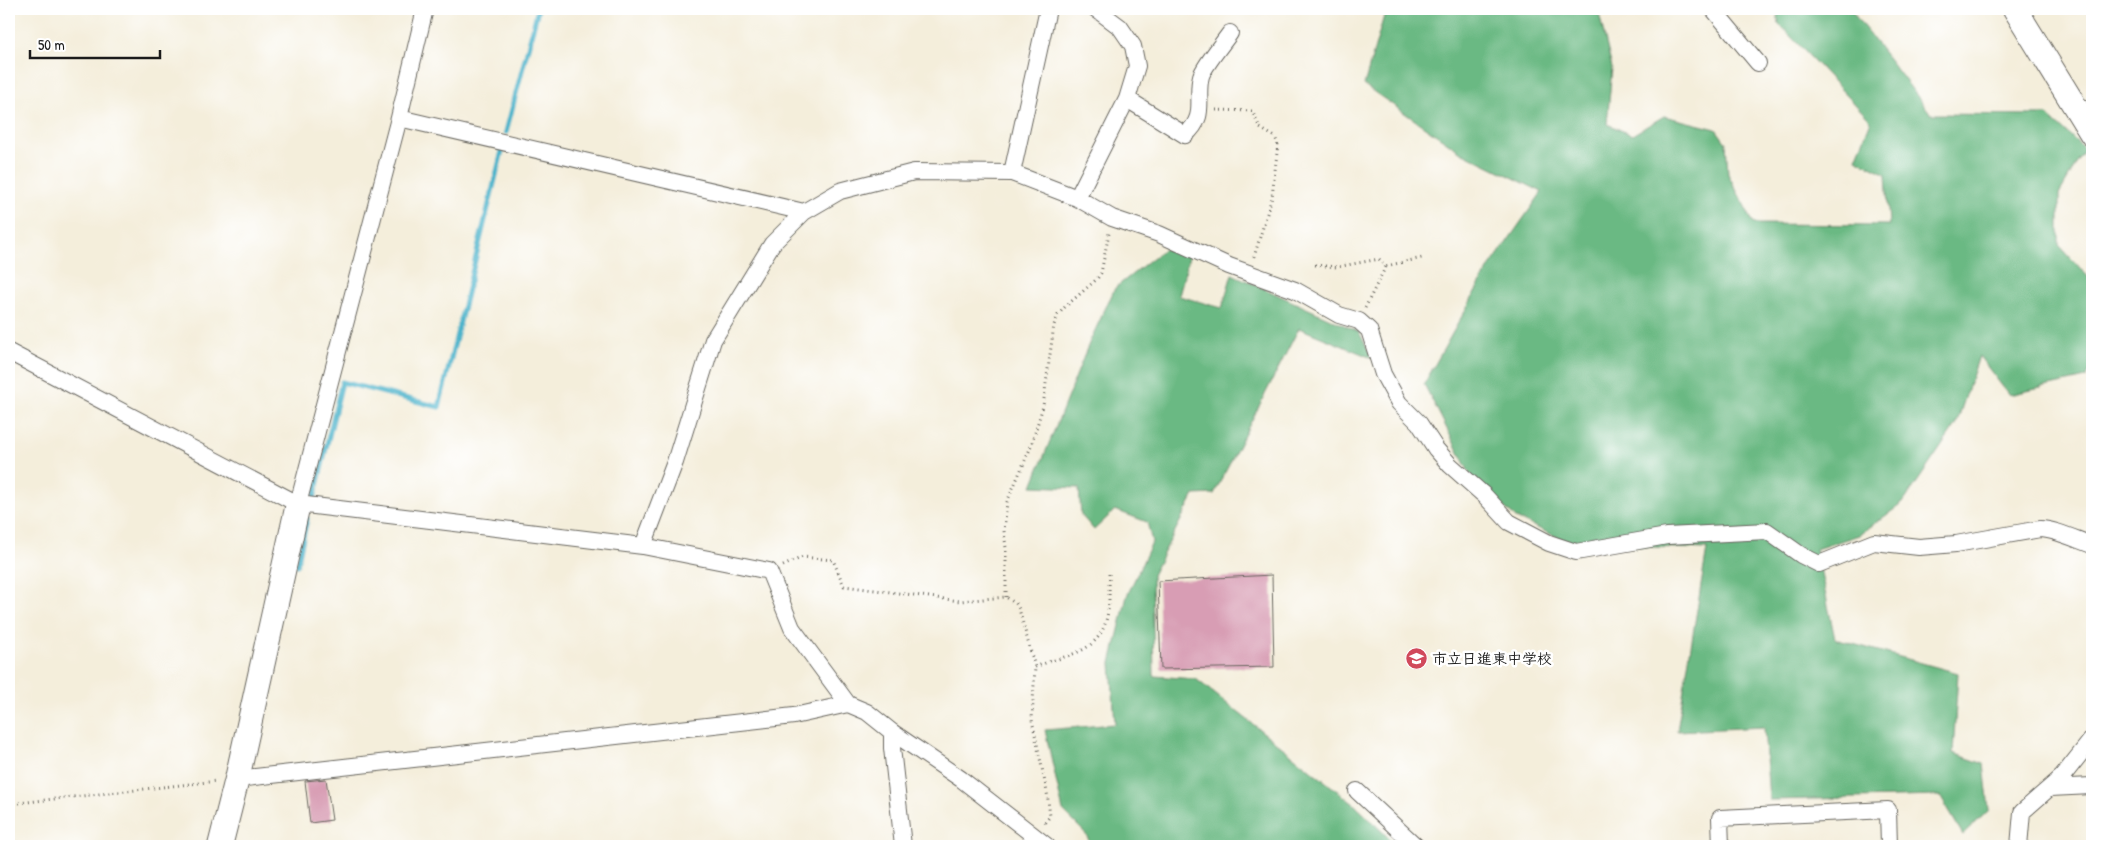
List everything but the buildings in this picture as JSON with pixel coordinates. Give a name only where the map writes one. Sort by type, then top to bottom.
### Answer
[{"type":"street","points":[[220,846],[298,504],[399,118],[425,9]]},
{"type":"street","points":[[1012,173],[1048,9]]},
{"type":"street","points":[[1076,198],[1127,99],[1137,66],[1133,46],[1120,27],[1096,9]]},
{"type":"street","points":[[1713,9],[1758,62]]},
{"type":"street","points":[[2015,9],[2092,134]]},
{"type":"street","points":[[1127,99],[1185,135],[1194,128],[1200,108],[1201,76],[1230,33]]},
{"type":"street","points":[[399,118],[804,212]]},
{"type":"street","points":[[642,546],[675,462],[713,340],[772,244],[804,212],[840,191],[914,172],[1012,173],[1076,198],[1112,218],[1159,234],[1249,274],[1295,290],[1339,315],[1359,321],[1369,330],[1384,374],[1399,403],[1419,423],[1436,450],[1450,465],[1485,496],[1509,522],[1550,543],[1576,552],[1667,536],[1767,531],[1801,555],[1819,564],[1874,542],[1919,547],[1947,545],[2040,529],[2051,529],[2064,536],[2092,545]]},
{"type":"street","points":[[9,352],[298,504],[642,546],[769,572],[792,628],[848,704],[867,712],[892,732],[961,778],[1046,846]]},
{"type":"street","points":[[237,778],[794,716],[848,704]]},
{"type":"street","points":[[892,732],[892,748],[903,846]]},
{"type":"street","points":[[2019,846],[2022,812],[2062,777],[2092,739]]},
{"type":"street","points":[[2050,788],[2092,786]]},
{"type":"street","points":[[1357,791],[1416,846]]},
{"type":"street","points":[[1721,846],[1720,818],[1888,810],[1889,846]]},
{"type":"path","points":[[1200,108],[1252,111],[1260,128],[1275,137],[1278,144],[1272,197],[1249,274]]},
{"type":"path","points":[[1006,597],[1004,531],[1007,502],[1030,449],[1043,406],[1054,325],[1058,315],[1098,279],[1101,273],[1112,218]]},
{"type":"path","points":[[1386,266],[1422,258]]},
{"type":"path","points":[[1314,265],[1337,267],[1379,259],[1386,266]]},
{"type":"path","points":[[1359,321],[1386,266]]},
{"type":"path","points":[[769,572],[803,557],[833,560],[844,586],[960,601],[1006,597],[1016,604],[1019,609],[1034,668],[1032,720],[1050,816],[1033,836]]},
{"type":"path","points":[[1034,668],[1048,661],[1079,651],[1098,637],[1104,630],[1109,602],[1109,572]]},
{"type":"path","points":[[9,804],[237,778]]},
{"type":"green space","points":[[1386,9],[1598,9],[1612,68],[1607,124],[1632,135],[1664,116],[1716,129],[1726,143],[1728,174],[1754,224],[1889,225],[1886,174],[1856,159],[1871,121],[1779,24],[1776,9],[1850,9],[1931,114],[2047,115],[2085,149],[2059,194],[2059,245],[2092,281],[2092,368],[2086,378],[2009,395],[1979,356],[1956,425],[1903,503],[1859,535],[1816,549],[1835,639],[1958,673],[1953,753],[1984,764],[1989,810],[1963,835],[1940,796],[1769,800],[1764,727],[1677,731],[1707,549],[1572,544],[1516,518],[1473,480],[1424,384],[1490,266],[1542,192],[1461,152],[1364,85]]},
{"type":"green space","points":[[1164,249],[1189,256],[1179,296],[1222,308],[1232,274],[1359,332],[1372,358],[1299,328],[1214,494],[1194,495],[1152,575],[1154,676],[1196,679],[1355,805],[1397,846],[1092,846],[1085,833],[1063,811],[1045,730],[1115,724],[1111,663],[1127,596],[1152,542],[1147,522],[1115,510],[1094,530],[1081,515],[1079,488],[1032,486],[1090,341],[1115,288]]},
{"type":"waterway","points":[[506,132],[538,9]]},
{"type":"waterway","points":[[314,498],[342,382],[439,407],[502,151]]},
{"type":"waterway","points":[[297,565],[307,519]]},
{"type":"place","name":"市立日進東中学校","points":[[1416,659]]}]
